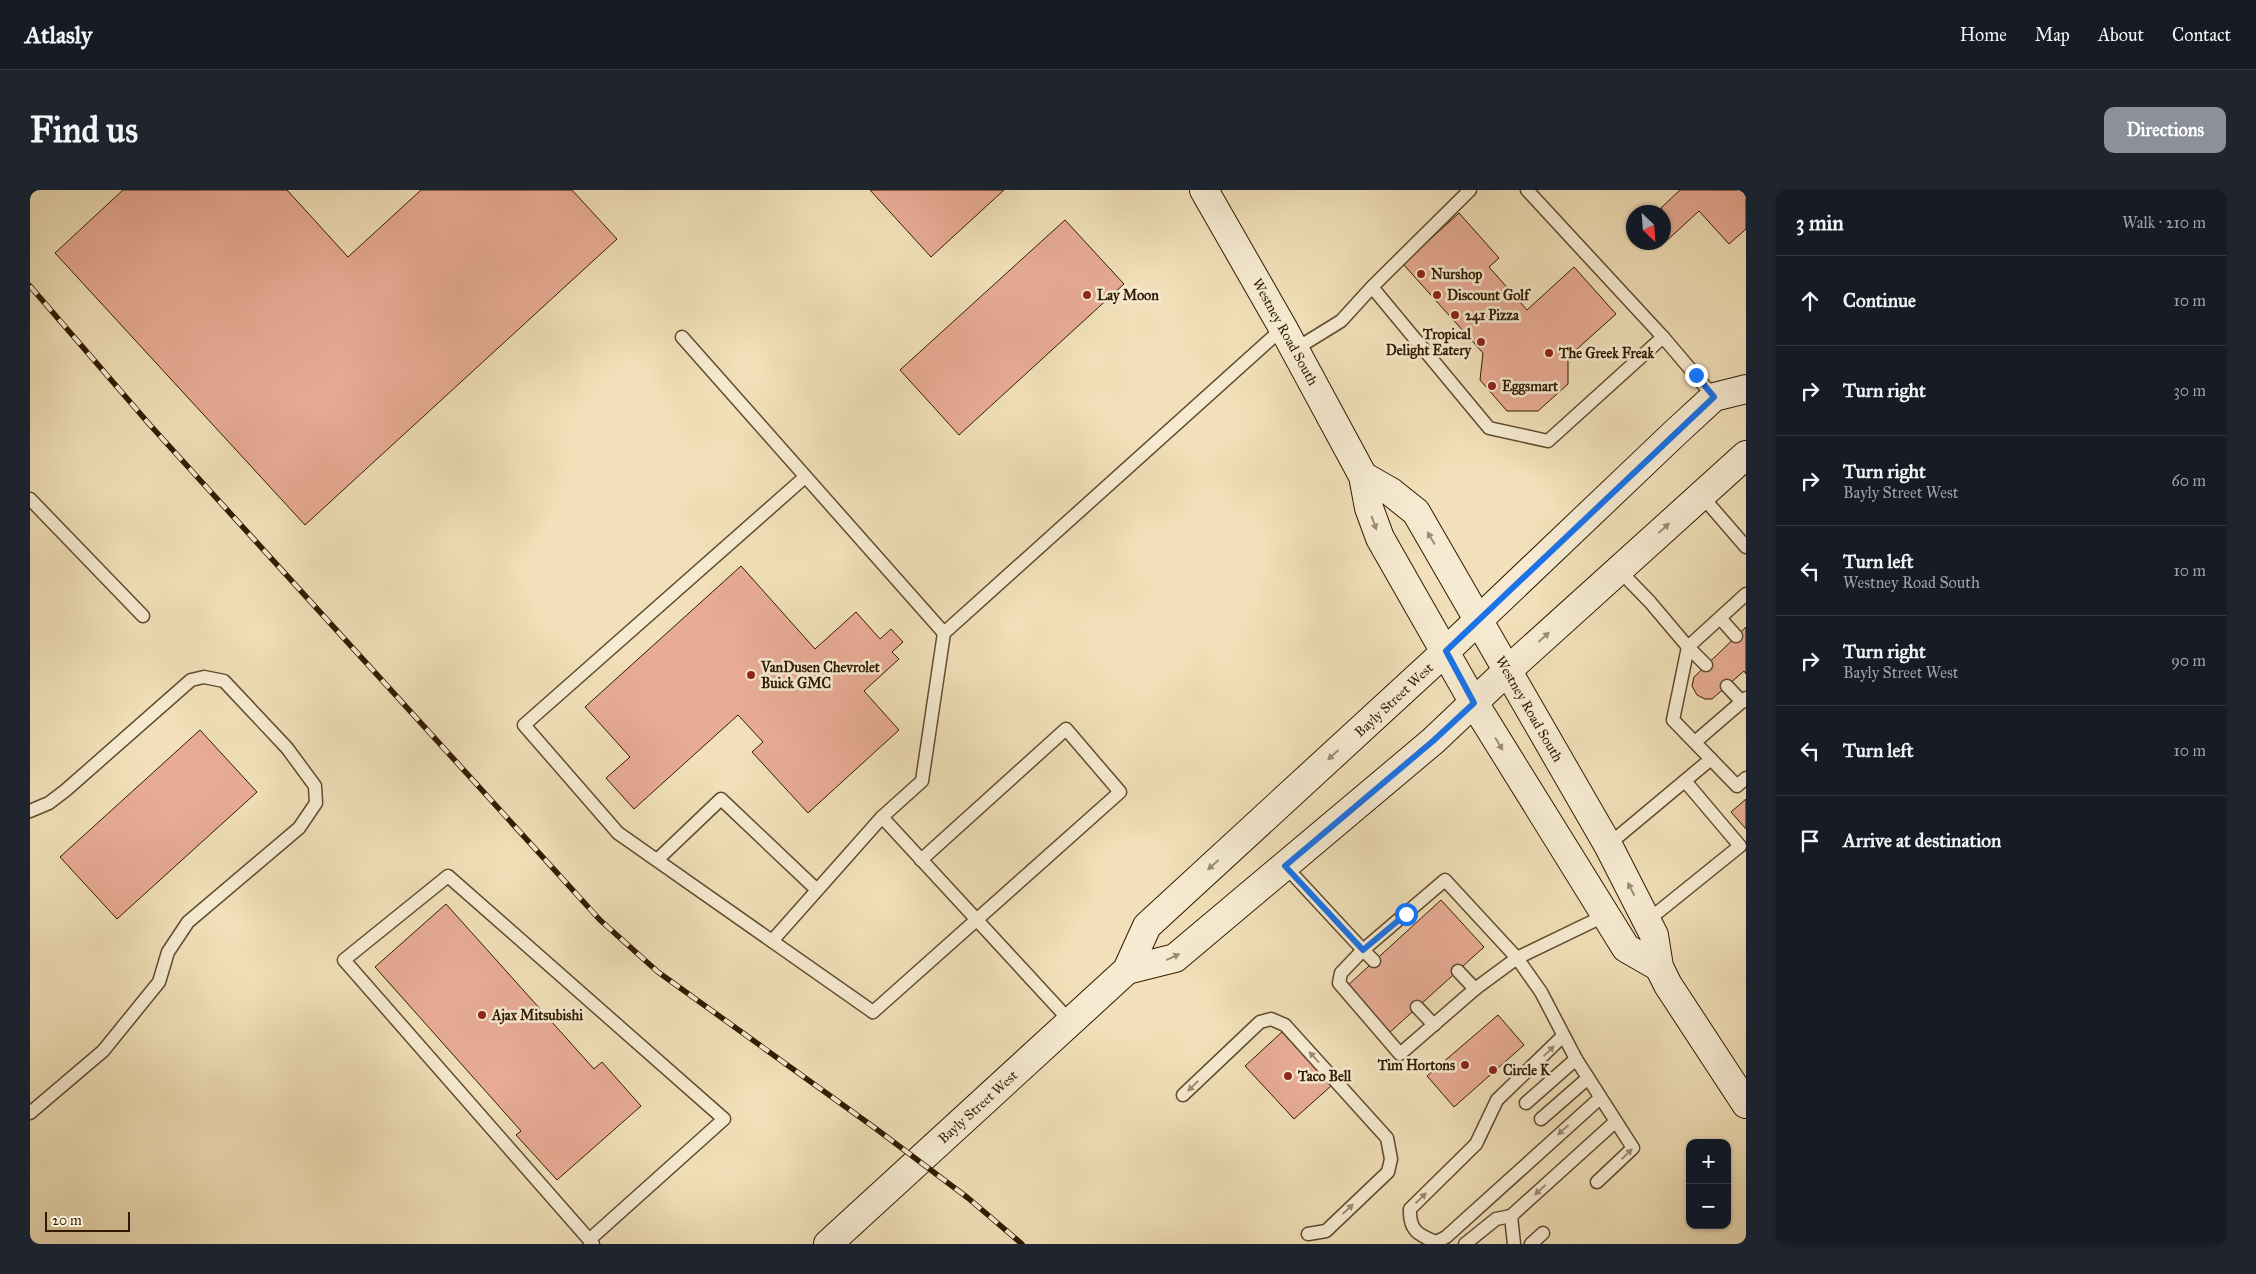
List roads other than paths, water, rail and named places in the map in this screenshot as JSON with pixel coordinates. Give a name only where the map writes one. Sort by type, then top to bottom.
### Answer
[{"type":"main road","name":"Westney Road South","points":[[1204,190],[1289,339],[1363,476],[1369,508],[1380,538],[1474,703],[1626,948],[1658,967]]},
{"type":"main road","name":"Bayly Street West","points":[[828,1244],[1127,970],[1147,926],[1446,651],[1714,397],[1746,389]]},
{"type":"main road","name":"Bayly Street West","points":[[1127,970],[1175,958],[1433,741],[1618,569],[1746,455]]},
{"type":"main road","name":"Westney Road South","points":[[1363,476],[1391,492],[1416,512],[1608,845],[1654,935],[1658,967],[1746,1104]]},
{"type":"lane","points":[[772,941],[882,818],[922,781],[944,633],[1289,339],[1341,321],[1372,287],[1470,190]]},
{"type":"lane","points":[[1527,190],[1663,337],[1714,397]]},
{"type":"lane","points":[[1372,287],[1489,428],[1548,441],[1663,337]]},
{"type":"lane","points":[[682,337],[944,633]]},
{"type":"lane","points":[[805,477],[524,725],[618,833],[873,1012],[975,919],[1120,792],[1066,729],[921,860]]},
{"type":"lane","points":[[1701,495],[1746,547]]},
{"type":"lane","points":[[30,498],[143,616]]},
{"type":"lane","points":[[1618,569],[1650,602],[1688,648],[1706,665]]},
{"type":"lane","points":[[1746,594],[1688,648],[1673,720],[1737,786],[1746,778]]},
{"type":"lane","points":[[1720,618],[1736,636]]},
{"type":"lane","points":[[30,811],[48,803],[66,790],[191,680],[204,677],[224,681],[287,748],[315,786],[316,803],[299,828],[188,922],[168,952],[159,982],[103,1052],[30,1113]]},
{"type":"lane","points":[[1695,742],[1744,700],[1727,686]]},
{"type":"lane","points":[[1608,845],[1711,759]]},
{"type":"lane","points":[[1647,921],[1743,843],[1685,781]]},
{"type":"lane","points":[[657,860],[721,799],[817,890]]},
{"type":"lane","points":[[882,818],[1070,1022]]},
{"type":"lane","points":[[1285,866],[1374,961]]},
{"type":"lane","points":[[448,876],[724,1119],[591,1242],[344,960],[448,876]]},
{"type":"lane","points":[[1597,1182],[1633,1148],[1576,1059],[1541,992],[1518,958],[1445,880],[1363,950],[1342,973],[1339,983],[1400,1054],[1475,989],[1518,958],[1606,915]]},
{"type":"lane","points":[[1406,914],[1415,924]]},
{"type":"lane","points":[[1458,971],[1475,989]]},
{"type":"lane","points":[[1417,1008],[1434,1025]]},
{"type":"lane","points":[[1183,1095],[1260,1022],[1271,1019],[1285,1025],[1387,1138],[1391,1159],[1388,1172],[1326,1230],[1308,1234]]},
{"type":"lane","points":[[1563,1036],[1497,1100],[1476,1144],[1410,1209],[1409,1221],[1420,1236],[1436,1242],[1446,1237],[1600,1098]]},
{"type":"lane","points":[[1526,1104],[1576,1059]]},
{"type":"lane","points":[[1540,1119],[1588,1078]]},
{"type":"lane","points":[[1465,1244],[1496,1219],[1511,1216],[1615,1122]]},
{"type":"lane","points":[[1511,1216],[1514,1244]]},
{"type":"lane","points":[[1530,1244],[1543,1233]]},
{"type":"railway","points":[[30,286],[150,425],[600,920],[658,972],[875,1128],[968,1198],[1022,1244]]},
{"type":"place","name":"Nurshop","points":[[1421,274]]},
{"type":"place","name":"Lay Moon","points":[[1087,295]]},
{"type":"place","name":"Discount Golf","points":[[1437,295]]},
{"type":"place","name":"241 Pizza","points":[[1455,315]]},
{"type":"place","name":"Tropical Delight Eatery","points":[[1481,342]]},
{"type":"place","name":"The Greek Freak","points":[[1549,353]]},
{"type":"place","name":"Eggsmart","points":[[1492,386]]},
{"type":"place","name":"VanDusen Chevrolet Buick GMC","points":[[751,675]]},
{"type":"place","name":"Ajax Mitsubishi","points":[[482,1015]]},
{"type":"place","name":"Tim Hortons","points":[[1465,1065]]},
{"type":"place","name":"Circle K","points":[[1493,1070]]},
{"type":"place","name":"Taco Bell","points":[[1288,1076]]}]
